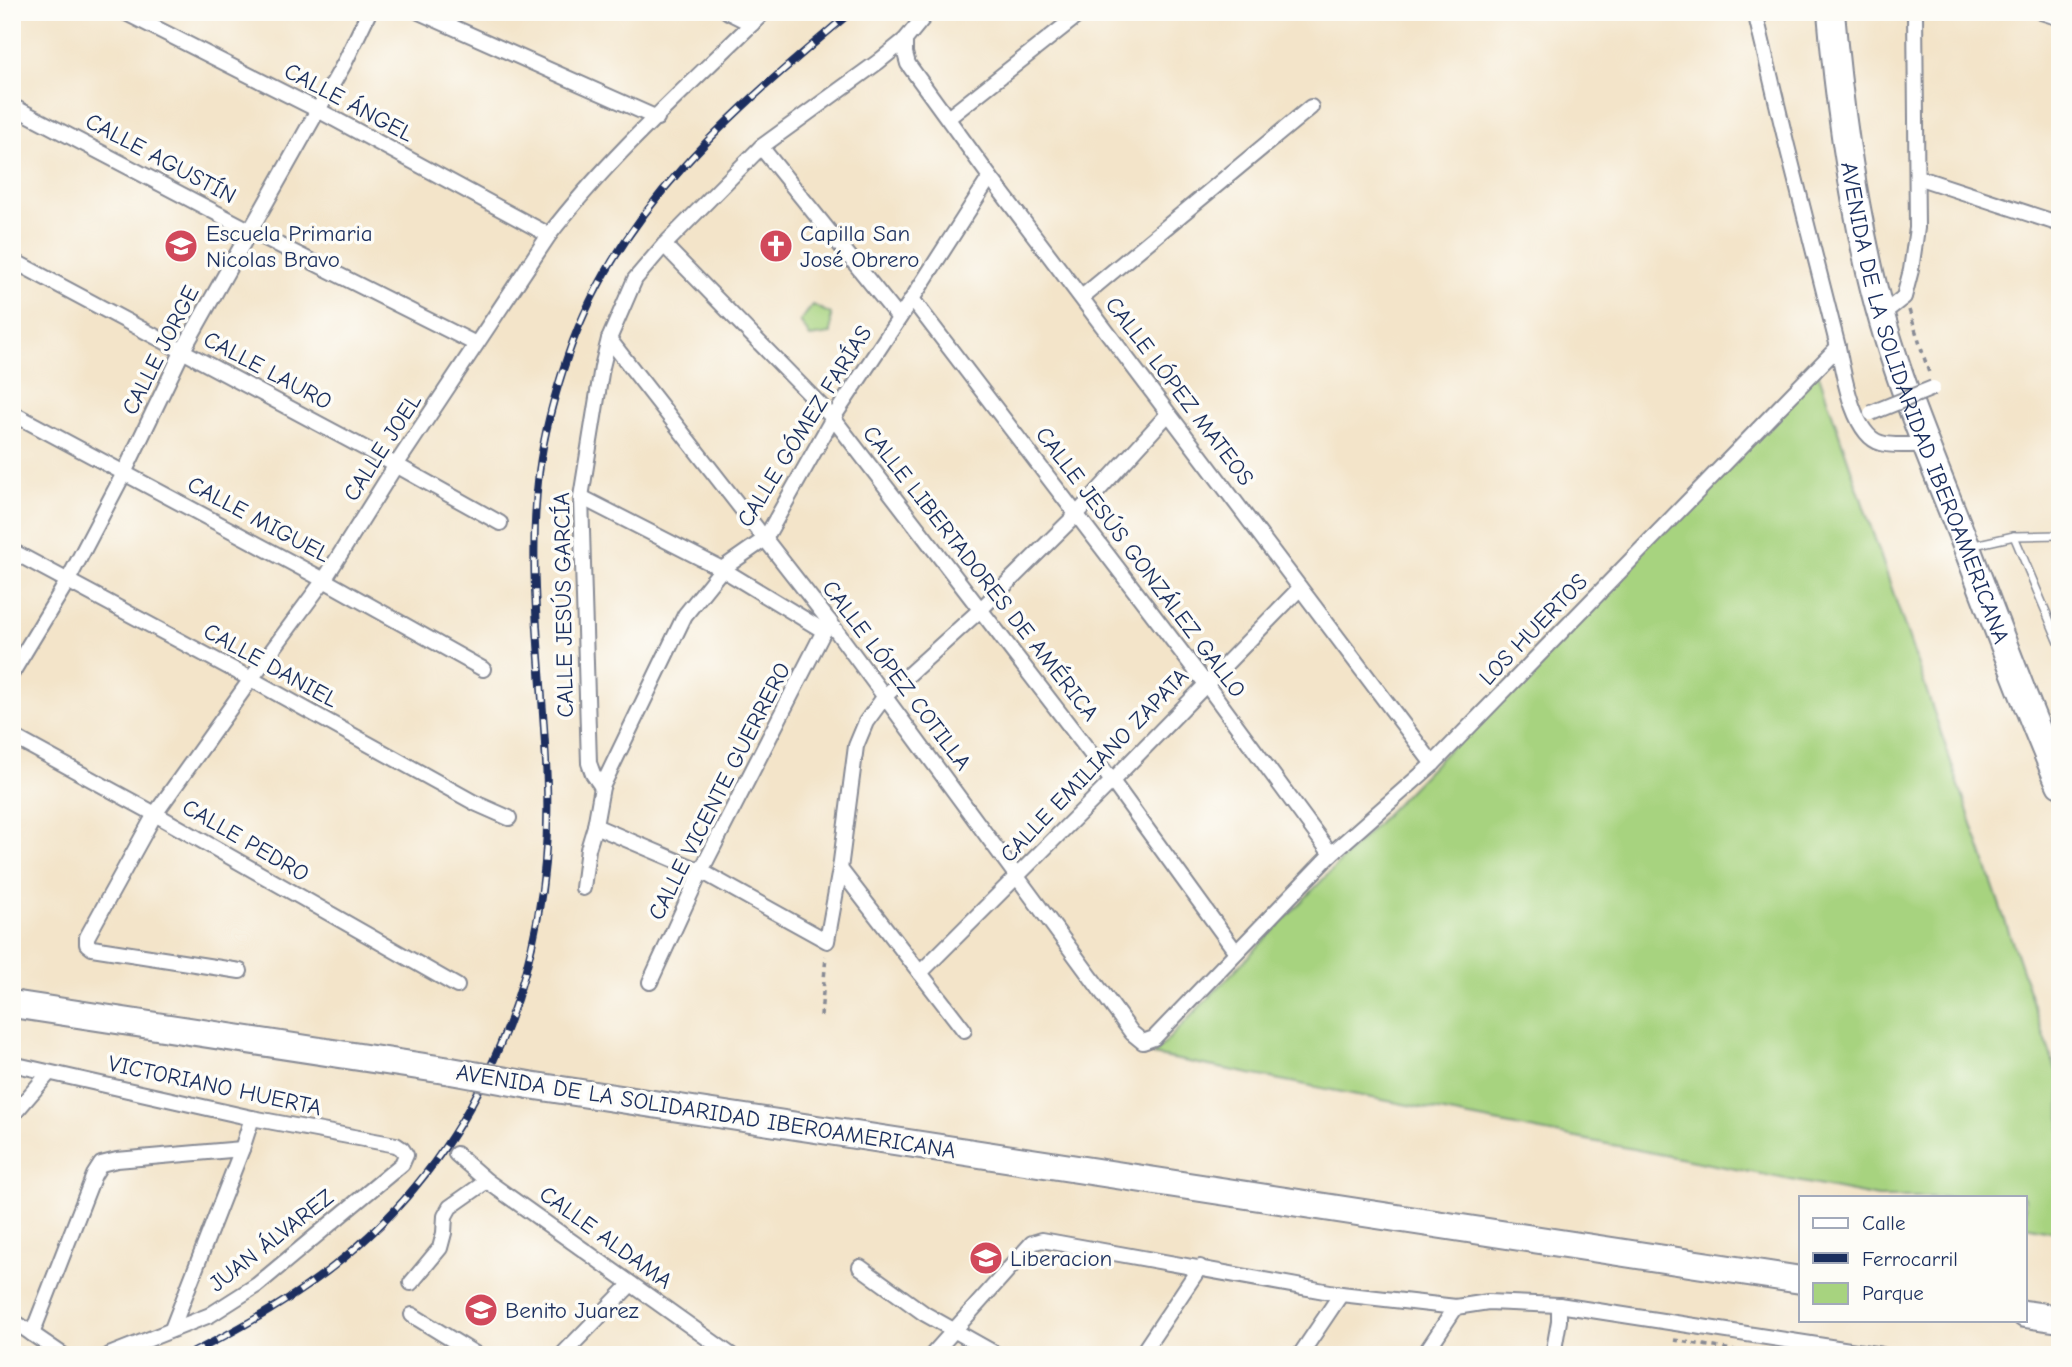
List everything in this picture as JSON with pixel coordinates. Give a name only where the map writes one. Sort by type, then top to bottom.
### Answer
[{"type":"highway","name":"AVENIDA DE LA SOLIDARIDAD IBEROAMERICANA","points":[[1831,12],[1836,80],[1852,180],[1881,315],[1925,445],[2054,756],[2060,784]]},
{"type":"highway","name":"AVENIDA DE LA SOLIDARIDAD IBEROAMERICANA","points":[[12,1004],[1799,1280]]},
{"type":"highway","points":[[2026,1314],[2060,1320]]},
{"type":"street","name":"CALLE ÁNGEL","points":[[124,12],[318,110],[550,236]]},
{"type":"street","name":"CALLE JORGE","points":[[12,673],[67,582],[124,473],[183,350],[345,62],[369,12]]},
{"type":"street","points":[[419,12],[657,118]]},
{"type":"street","points":[[727,12],[752,24]]},
{"type":"street","name":"CALLE JOEL","points":[[240,971],[92,948],[87,944],[87,937],[155,814],[324,580],[396,465],[577,199],[608,165],[765,12]]},
{"type":"street","name":"CALLE JESÚS GARCÍA","points":[[602,787],[589,762],[581,497],[609,339],[635,279],[664,245],[761,148],[878,62],[905,40],[928,12]]},
{"type":"street","points":[[948,118],[1083,12]]},
{"type":"street","points":[[1755,12],[1853,409],[1864,433],[1881,443],[1925,445]]},
{"type":"street","points":[[1881,315],[1905,297],[1917,228],[1915,12]]},
{"type":"street","points":[[2041,12],[2060,19]]},
{"type":"street","name":"CALLE LÓPEZ MATEOS","points":[[905,40],[908,64],[989,177],[1433,764]]},
{"type":"street","name":"CALLE AGUSTÍN","points":[[12,106],[249,230],[477,344]]},
{"type":"street","points":[[1082,297],[1311,107]]},
{"type":"street","points":[[761,148],[899,318]]},
{"type":"street","name":"CALLE GÓMEZ FARÍAS","points":[[583,887],[588,849],[602,787],[685,615],[722,569],[765,539],[833,418],[989,177]]},
{"type":"street","points":[[1917,177],[2060,224]]},
{"type":"street","name":"CALLE LIBERTADORES DE AMÉRICA","points":[[664,245],[833,418],[1112,782],[1236,952]]},
{"type":"street","name":"CALLE LAURO","points":[[12,260],[500,523]]},
{"type":"street","name":"CALLE JESÚS GONZÁLEZ GALLO","points":[[912,299],[1206,684],[1331,854]]},
{"type":"street","name":"CALLE LÓPEZ COTILLA","points":[[609,339],[765,539],[827,626],[885,696],[1132,1033],[1143,1042]]},
{"type":"street","name":"LOS HUERTOS","points":[[1143,1042],[1154,1038],[1331,854],[1433,764],[1838,347]]},
{"type":"street","points":[[1871,413],[1933,388]]},
{"type":"street","name":"CALLE MIGUEL","points":[[12,413],[324,580],[483,669]]},
{"type":"street","points":[[595,826],[702,871],[827,941],[856,746],[866,722],[885,696],[979,610],[1076,515],[1168,414]]},
{"type":"street","points":[[581,497],[827,626]]},
{"type":"street","name":"CALLE DANIEL","points":[[12,551],[475,803],[509,818]]},
{"type":"street","name":"CALLE EMILIANO ZAPATA","points":[[920,973],[1112,782],[1300,588]]},
{"type":"street","name":"CALLE VICENTE GUERRERO","points":[[650,982],[702,871],[827,626]]},
{"type":"street","name":"CALLE PEDRO","points":[[12,736],[457,986]]},
{"type":"street","points":[[839,869],[964,1030]]},
{"type":"street","name":"VICTORIANO HUERTA","points":[[12,1065],[251,1118],[396,1145],[406,1154]]},
{"type":"street","points":[[12,1116],[50,1073]]},
{"type":"street","points":[[172,1329],[242,1149],[251,1118]]},
{"type":"street","points":[[32,1334],[94,1175],[101,1164],[117,1160],[242,1149]]},
{"type":"street","name":"JUAN ÁLVAREZ","points":[[109,1355],[210,1315],[257,1285],[402,1164],[406,1154]]},
{"type":"street","name":"CALLE ALDAMA","points":[[456,1154],[487,1181],[731,1355]]},
{"type":"street","points":[[411,1283],[440,1248],[445,1216],[450,1207],[487,1181]]},
{"type":"street","points":[[932,1355],[1036,1240],[1340,1294],[1456,1307],[1488,1302],[1559,1306],[1882,1355]]},
{"type":"street","points":[[860,1267],[925,1314],[998,1355]]},
{"type":"street","points":[[1141,1355],[1200,1267]]},
{"type":"street","points":[[562,1355],[631,1284]]},
{"type":"street","points":[[1300,1355],[1340,1294]]},
{"type":"street","points":[[1553,1355],[1559,1306]]},
{"type":"street","points":[[1424,1355],[1456,1307]]},
{"type":"street","points":[[412,1315],[477,1355]]},
{"type":"street","points":[[12,1320],[63,1355]]},
{"type":"lane","points":[[1966,547],[2014,536],[2060,535]]},
{"type":"lane","points":[[2014,536],[2060,645]]},
{"type":"path","points":[[1913,323],[1933,388]]},
{"type":"path","points":[[821,1016],[827,941]]},
{"type":"green space","points":[[813,305],[831,314],[831,334],[810,337],[800,321]]},
{"type":"green space","points":[[1817,369],[2060,1082],[2060,1233],[2026,1226],[2026,1196],[1873,1196],[1153,1055]]},
{"type":"railway","points":[[188,1355],[269,1311],[345,1257],[394,1211],[436,1160],[471,1105],[500,1045],[522,983],[537,918],[546,852],[547,786],[535,590],[535,511],[544,442],[568,355],[590,302],[617,253],[649,207],[724,124],[851,12]]},
{"type":"place","name":"Escuela Primaria Nicolas Bravo","points":[[181,246]]},
{"type":"place","name":"Capilla San José Obrero","points":[[776,246]]},
{"type":"place","name":"Liberacion","points":[[986,1258]]},
{"type":"place","name":"Benito Juarez","points":[[481,1310]]}]
